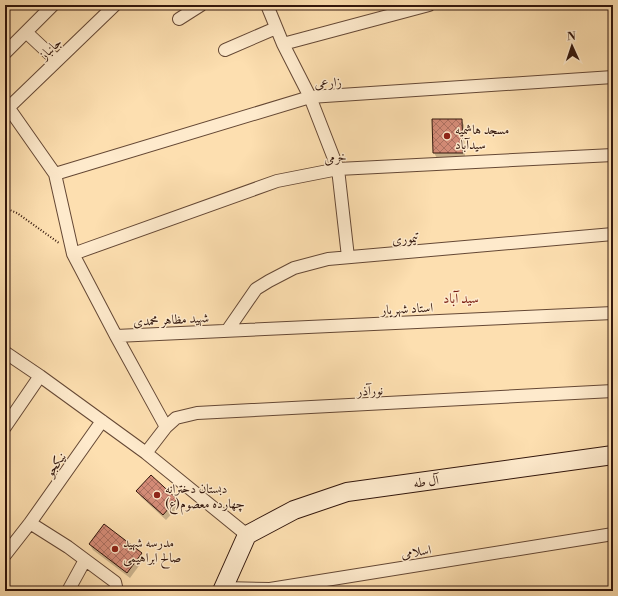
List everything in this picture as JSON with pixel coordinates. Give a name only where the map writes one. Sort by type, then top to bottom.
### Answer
[{"type":"street","points":[[5,53],[53,5]]},
{"type":"street","name":"جانباز","points":[[7,109],[115,5]]},
{"type":"street","points":[[179,19],[200,5]]},
{"type":"street","points":[[267,5],[283,44],[310,97],[338,170],[348,257]]},
{"type":"street","points":[[283,44],[429,5]]},
{"type":"street","points":[[225,50],[276,28]]},
{"type":"street","points":[[26,32],[57,61]]},
{"type":"street","name":"زارعی","points":[[55,174],[310,97],[613,77]]},
{"type":"street","points":[[7,109],[55,174],[74,254],[116,336],[166,427]]},
{"type":"street","name":"خرمی","points":[[74,254],[277,181],[338,170],[613,155]]},
{"type":"street","name":"تیموری","points":[[227,331],[256,289],[294,268],[328,259],[613,234]]},
{"type":"street","name":"استاد شهریار","points":[[227,331],[613,313]]},
{"type":"street","name":"شهید مظاهر محمدی","points":[[116,336],[227,331]]},
{"type":"street","points":[[6,353],[146,453],[247,535],[223,589]]},
{"type":"street","points":[[5,427],[40,376]]},
{"type":"street","name":"نورآذر","points":[[146,453],[166,427],[176,418],[197,413],[613,391]]},
{"type":"street","name":"نیکجو","points":[[5,555],[30,523],[102,421]]},
{"type":"street","name":"آل طه","points":[[247,535],[294,510],[346,492],[613,455]]},
{"type":"street","points":[[30,523],[68,547],[115,582],[118,591]]},
{"type":"street","name":"اسلامی","points":[[223,589],[270,589],[613,534]]},
{"type":"street","points":[[68,591],[85,560]]},
{"type":"path","points":[[5,208],[17,213],[74,254]]},
{"type":"building","name":"مسجد هاشمیه سیدآباد","points":[[432,119],[462,119],[463,153],[433,153]]},
{"type":"building","name":"دبستان دخترانه چهارده معصوم(ع)","points":[[151,475],[177,499],[163,515],[136,491]]},
{"type":"building","name":"مدرسه شهید صالح ابراهیمی","points":[[104,524],[142,553],[127,573],[89,544]]},
{"type":"place","name":"مسجد هاشمیه سیدآباد","points":[[447,136]]},
{"type":"place","name":"دبستان دخترانه چهارده معصوم(ع)","points":[[157,495]]},
{"type":"place","name":"مدرسه شهید صالح ابراهیمی","points":[[115,549]]},
{"type":"district","name":"سید آباد","points":[[461,298]]}]
